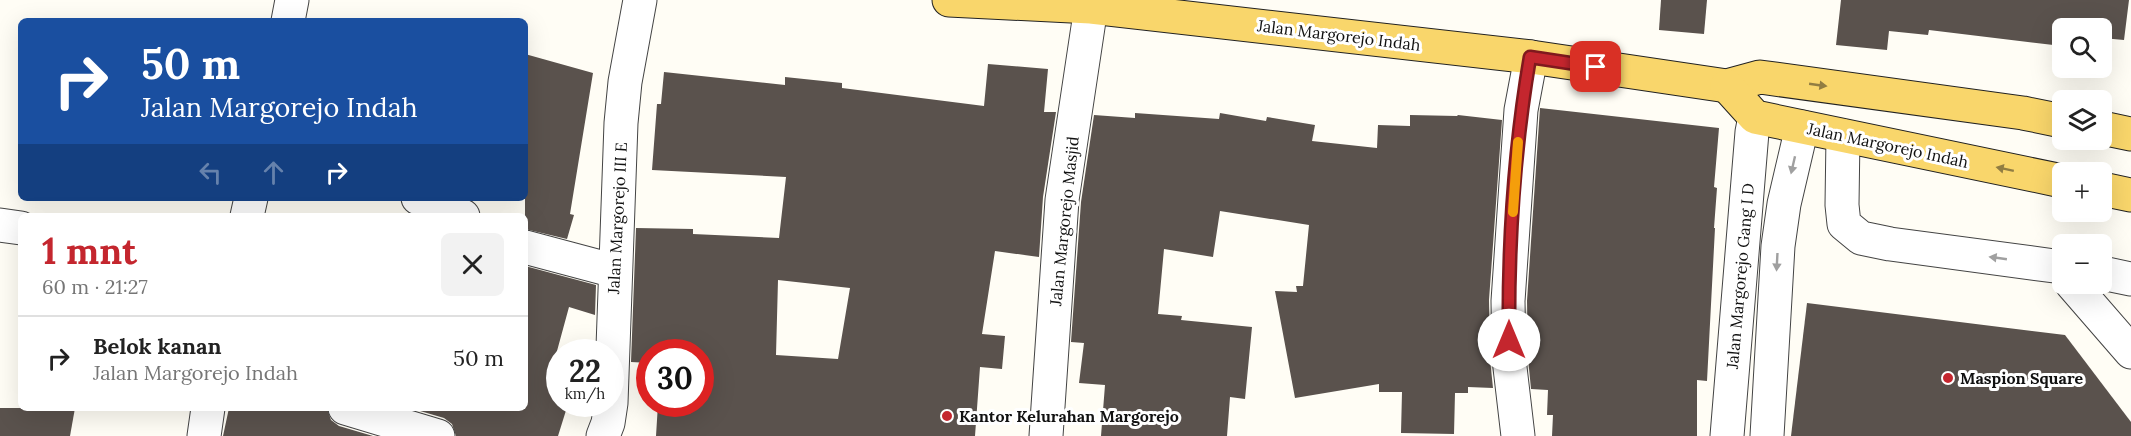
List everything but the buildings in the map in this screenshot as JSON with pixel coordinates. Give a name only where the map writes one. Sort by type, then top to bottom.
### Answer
[{"type":"main road","name":"Jalan Margorejo Indah","points":[[950,0],[1090,3],[1530,57],[1727,86],[1760,77],[2052,118]]},
{"type":"main road","points":[[1727,86],[1755,117]]},
{"type":"main road","name":"Jalan Margorejo Indah","points":[[1755,117],[2052,179]]},
{"type":"main road","points":[[2112,130],[2131,134]]},
{"type":"main road","points":[[2112,191],[2131,195]]},
{"type":"street","points":[[289,18],[292,0]]},
{"type":"street","name":"Jalan Margorejo III E","points":[[603,436],[611,403],[621,123],[625,82],[640,0]]},
{"type":"street","name":"Jalan Margorejo Masjid","points":[[1046,436],[1062,200],[1090,3]]},
{"type":"street","points":[[1518,436],[1509,359],[1508,301],[1521,110],[1530,57]]},
{"type":"street","name":"Jalan Margorejo Gang I D","points":[[1727,436],[1755,117]]},
{"type":"street","points":[[1767,436],[1778,246],[1784,204],[1802,127]]},
{"type":"street","points":[[1843,136],[1844,224],[1861,238],[2052,270]]},
{"type":"street","points":[[426,201],[456,213]]},
{"type":"street","points":[[0,225],[18,228]]},
{"type":"street","points":[[528,248],[615,271]]},
{"type":"street","points":[[2112,275],[2131,279]]},
{"type":"street","points":[[2082,294],[2131,352]]},
{"type":"street","points":[[204,436],[208,411]]},
{"type":"street","points":[[355,411],[438,436]]},
{"type":"slow traffic","points":[[1513,212],[1518,142]]},
{"type":"place","name":"Maspion Square","points":[[1948,378]]},
{"type":"place","name":"Kantor Kelurahan Margorejo","points":[[947,416]]},
{"type":"route","points":[[1509,340],[1508,301],[1515,188],[1521,110],[1530,57],[1596,67]]}]
